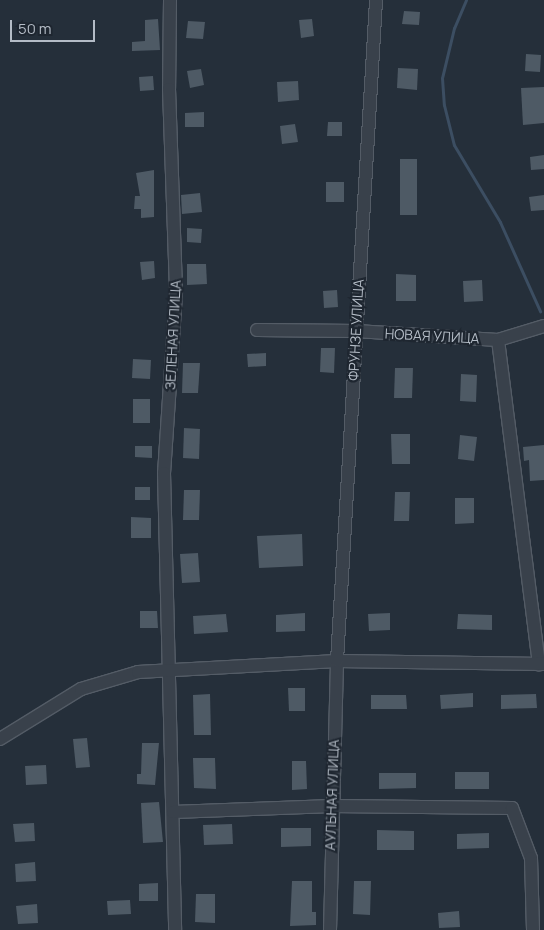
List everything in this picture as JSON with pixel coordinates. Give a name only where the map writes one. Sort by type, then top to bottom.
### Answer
[{"type":"street","name":"ЗЕЛЕНАЯ УЛИЦА","points":[[170,0],[169,89],[176,293],[164,474],[171,670],[175,930]]},
{"type":"street","name":"ФРУНЗЕ УЛИЦА","points":[[337,661],[376,0]]},
{"type":"street","name":"НОВАЯ УЛИЦА","points":[[257,330],[356,331],[498,340],[544,326]]},
{"type":"street","points":[[0,739],[82,689],[138,672],[337,661],[541,664],[498,340]]},
{"type":"street","name":"АУЛЬНАЯ УЛИЦА","points":[[330,930],[337,661]]},
{"type":"street","points":[[173,812],[332,806],[512,808],[531,858],[533,930]]},
{"type":"building","points":[[404,11],[420,12],[419,25],[402,24]]},
{"type":"building","points":[[158,19],[160,50],[132,51],[132,42],[145,41],[145,20]]},
{"type":"building","points":[[312,19],[314,36],[301,38],[299,20]]},
{"type":"building","points":[[188,21],[205,22],[203,39],[186,38]]},
{"type":"building","points":[[526,54],[541,55],[540,72],[525,71]]},
{"type":"building","points":[[398,68],[418,69],[417,90],[397,88]]},
{"type":"building","points":[[201,69],[204,85],[190,88],[187,71]]},
{"type":"building","points":[[153,76],[154,90],[140,91],[139,77]]},
{"type":"building","points":[[298,81],[299,100],[278,102],[277,82]]},
{"type":"building","points":[[544,87],[544,123],[523,125],[521,88]]},
{"type":"building","points":[[204,112],[204,127],[185,127],[185,113]]},
{"type":"building","points":[[328,122],[342,122],[342,136],[327,136]]},
{"type":"building","points":[[295,124],[298,142],[282,144],[280,126]]},
{"type":"building","points":[[544,155],[544,169],[531,170],[530,157]]},
{"type":"building","points":[[400,159],[417,159],[417,215],[400,215]]},
{"type":"building","points":[[154,170],[154,217],[141,218],[141,209],[134,209],[135,196],[140,196],[136,173]]},
{"type":"building","points":[[326,182],[344,182],[344,202],[326,202]]},
{"type":"building","points":[[200,193],[202,212],[182,214],[181,195]]},
{"type":"building","points":[[544,195],[544,210],[531,211],[529,197]]},
{"type":"building","points":[[187,228],[202,229],[201,243],[187,242]]},
{"type":"building","points":[[154,261],[155,278],[142,280],[140,262]]},
{"type":"building","points":[[187,264],[206,264],[207,284],[187,285]]},
{"type":"building","points":[[396,274],[416,275],[416,301],[396,301]]},
{"type":"building","points":[[482,280],[483,301],[464,302],[463,281]]},
{"type":"building","points":[[337,290],[338,307],[324,308],[323,291]]},
{"type":"building","points":[[321,348],[335,348],[334,373],[320,372]]},
{"type":"building","points":[[266,353],[266,366],[248,367],[247,354]]},
{"type":"building","points":[[133,359],[151,360],[150,379],[132,378]]},
{"type":"building","points":[[183,363],[200,363],[198,393],[182,393]]},
{"type":"building","points":[[395,368],[413,368],[412,398],[394,398]]},
{"type":"building","points":[[461,374],[477,375],[476,402],[460,401]]},
{"type":"building","points":[[133,399],[150,399],[150,423],[133,423]]},
{"type":"building","points":[[184,428],[200,429],[199,459],[183,458]]},
{"type":"building","points":[[391,434],[410,434],[410,464],[392,464]]},
{"type":"building","points":[[460,435],[477,437],[474,461],[458,459]]},
{"type":"building","points":[[544,445],[544,480],[530,481],[529,460],[524,461],[523,447]]},
{"type":"building","points":[[135,446],[152,446],[152,458],[135,457]]},
{"type":"building","points":[[135,487],[150,487],[150,500],[135,500]]},
{"type":"building","points":[[184,490],[200,490],[199,520],[183,520]]},
{"type":"building","points":[[395,492],[410,492],[409,521],[394,521]]},
{"type":"building","points":[[455,498],[474,498],[474,523],[455,524]]},
{"type":"building","points":[[131,517],[151,518],[151,538],[131,538]]},
{"type":"building","points":[[302,534],[303,566],[259,568],[257,536]]},
{"type":"building","points":[[198,553],[200,582],[182,583],[180,554]]},
{"type":"building","points":[[140,611],[157,611],[158,628],[140,628]]},
{"type":"building","points":[[305,613],[305,631],[276,632],[276,615]]},
{"type":"building","points":[[390,613],[390,630],[369,631],[368,614]]},
{"type":"building","points":[[226,614],[228,632],[194,634],[193,616]]},
{"type":"building","points":[[458,614],[492,615],[492,630],[457,629]]},
{"type":"building","points":[[288,688],[305,688],[305,711],[289,711]]},
{"type":"building","points":[[473,693],[473,707],[441,709],[440,695]]},
{"type":"building","points":[[210,694],[211,735],[194,735],[193,695]]},
{"type":"building","points":[[536,694],[537,708],[501,709],[501,695]]},
{"type":"building","points":[[371,695],[406,695],[407,709],[371,709]]},
{"type":"building","points":[[87,738],[90,767],[76,768],[73,739]]},
{"type":"building","points":[[142,743],[159,743],[155,785],[137,784],[137,774],[141,774]]},
{"type":"building","points":[[193,758],[215,758],[216,789],[194,788]]},
{"type":"building","points":[[292,761],[306,761],[307,789],[292,790]]},
{"type":"building","points":[[46,765],[47,784],[26,785],[25,766]]},
{"type":"building","points":[[455,772],[489,772],[489,789],[455,789]]},
{"type":"building","points":[[379,773],[416,773],[416,788],[379,789]]},
{"type":"building","points":[[159,802],[163,842],[143,843],[141,803]]},
{"type":"building","points":[[34,823],[35,841],[15,842],[13,824]]},
{"type":"building","points":[[232,824],[233,844],[204,845],[203,825]]},
{"type":"building","points":[[281,828],[311,828],[311,846],[281,847]]},
{"type":"building","points":[[377,830],[414,831],[414,850],[377,850]]},
{"type":"building","points":[[489,833],[489,848],[457,849],[457,834]]},
{"type":"building","points":[[35,862],[36,881],[16,882],[15,864]]},
{"type":"building","points":[[292,881],[312,881],[312,912],[316,912],[316,925],[290,926]]},
{"type":"building","points":[[354,881],[371,881],[370,915],[353,914]]},
{"type":"building","points":[[158,883],[158,901],[139,901],[139,884]]},
{"type":"building","points":[[196,894],[215,894],[215,923],[195,922]]},
{"type":"building","points":[[130,900],[131,914],[108,915],[107,901]]},
{"type":"building","points":[[37,904],[38,923],[18,924],[16,906]]},
{"type":"building","points":[[459,911],[460,927],[439,928],[438,913]]},
{"type":"waterway","points":[[466,0],[454,28],[442,78],[444,105],[454,145],[500,222],[540,311]]}]
